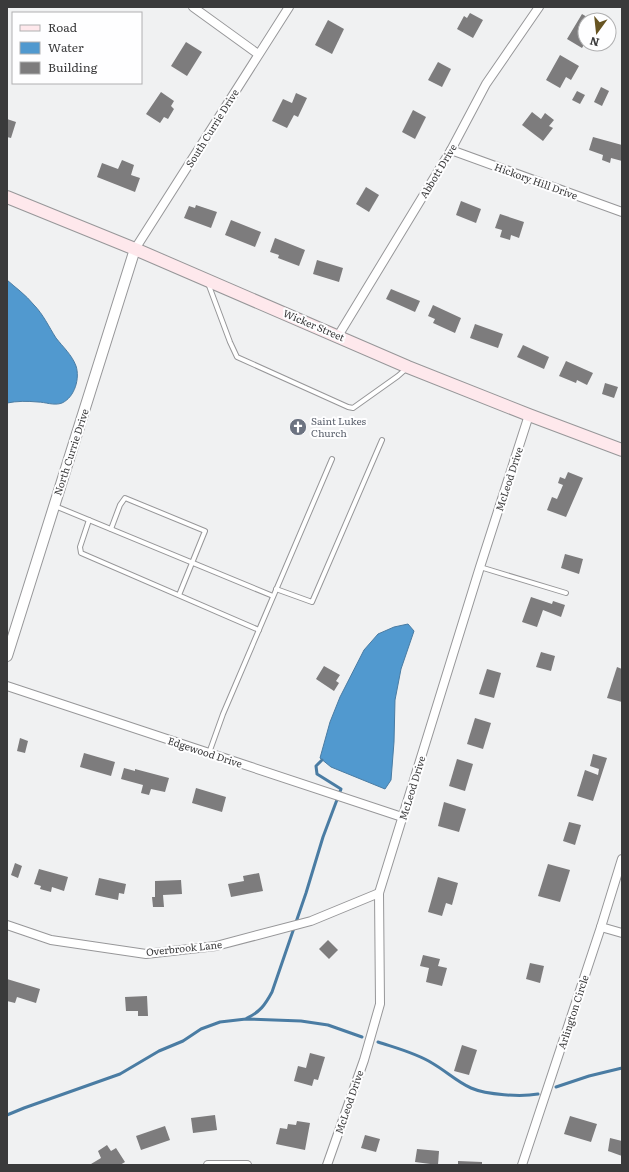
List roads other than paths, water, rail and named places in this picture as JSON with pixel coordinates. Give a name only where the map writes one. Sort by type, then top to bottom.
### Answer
[{"type":"main road","name":"Wicker Street","points":[[7,197],[135,249],[408,366],[529,415],[622,450]]},
{"type":"street","points":[[193,7],[258,54]]},
{"type":"street","name":"South Currie Drive","points":[[135,249],[289,7]]},
{"type":"street","name":"Abbott Drive","points":[[338,336],[451,150],[486,84],[539,7]]},
{"type":"street","name":"Hickory Hill Drive","points":[[451,150],[622,212]]},
{"type":"street","name":"North Currie Drive","points":[[7,656],[135,249]]},
{"type":"street","name":"McLeod Drive","points":[[327,1165],[364,1060],[380,1004],[379,894],[480,567],[529,415]]},
{"type":"street","name":"Edgewood Drive","points":[[7,686],[402,818]]},
{"type":"street","name":"Arlington Circle","points":[[522,1165],[622,859]]},
{"type":"street","name":"Overbrook Lane","points":[[7,925],[51,940],[146,954],[216,946],[311,920],[379,894]]},
{"type":"street","points":[[601,927],[622,933]]},
{"type":"street","points":[[208,1165],[247,1165]]},
{"type":"lane","points":[[207,280],[230,342],[238,357],[348,407],[353,408],[398,376],[408,366]]},
{"type":"lane","points":[[276,590],[312,602],[382,440]]},
{"type":"lane","points":[[209,753],[223,714],[332,459]]},
{"type":"lane","points":[[111,529],[120,505],[126,498],[205,531],[179,595]]},
{"type":"lane","points":[[54,506],[274,596]]},
{"type":"lane","points":[[89,520],[80,547],[81,553],[259,630]]},
{"type":"lane","points":[[480,567],[566,593]]},
{"type":"water","points":[[7,280],[24,295],[43,316],[56,338],[70,355],[76,366],[77,381],[75,387],[70,396],[62,403],[53,404],[26,401],[7,403]]},
{"type":"water","points":[[408,624],[414,631],[401,669],[395,700],[391,780],[385,789],[331,767],[320,758],[330,722],[340,697],[364,650],[378,634],[394,627]]},
{"type":"waterway","points":[[247,1018],[262,1008],[272,992],[306,893],[323,837],[341,789],[317,774],[316,766],[322,760]]},
{"type":"waterway","points":[[7,1115],[120,1074],[159,1051],[183,1041],[201,1029],[220,1022],[246,1019],[301,1021],[328,1025],[362,1037]]},
{"type":"waterway","points":[[378,1042],[426,1059],[461,1083],[471,1088],[504,1095],[538,1094]]},
{"type":"waterway","points":[[556,1087],[589,1076],[622,1068]]},
{"type":"place","name":"Saint Lukes Church","points":[[298,427]]}]
